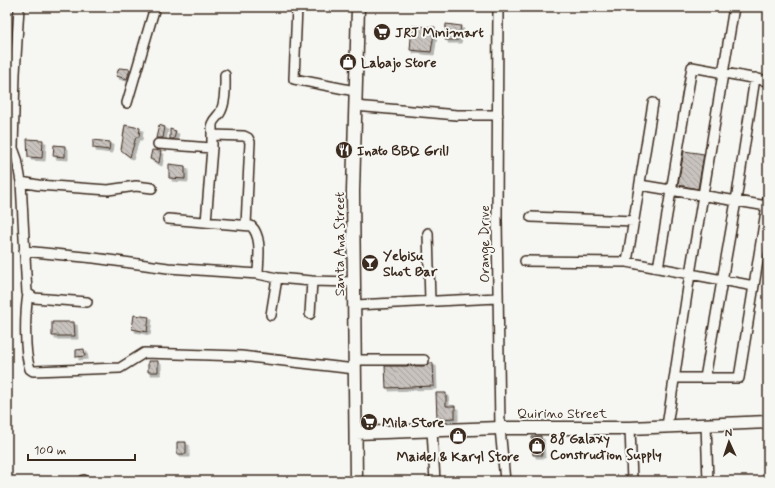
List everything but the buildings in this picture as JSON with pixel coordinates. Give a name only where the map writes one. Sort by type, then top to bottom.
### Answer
[{"type":"main road","name":"Santa Ana Street","points":[[356,481],[354,282],[357,7]]},
{"type":"main road","name":"Quirino Street","points":[[356,433],[500,428],[630,428],[768,422]]},
{"type":"street","points":[[19,7],[11,74],[13,148],[17,159],[21,182],[24,251],[28,294],[28,363],[30,369],[33,371],[120,368],[144,353],[241,356],[355,364],[424,360]]},
{"type":"street","points":[[127,103],[155,7]]},
{"type":"street","points":[[297,7],[294,79],[355,91]]},
{"type":"street","name":"Orange Drive","points":[[498,7],[498,298],[500,428],[505,481]]},
{"type":"street","points":[[667,426],[690,274],[734,7]]},
{"type":"street","points":[[658,268],[692,67],[768,81]]},
{"type":"street","points":[[206,222],[213,121],[221,111],[223,105],[225,75]]},
{"type":"street","points":[[705,378],[736,201],[755,78]]},
{"type":"street","points":[[627,262],[653,103]]},
{"type":"street","points":[[355,106],[443,114],[498,115]]},
{"type":"street","points":[[212,135],[244,136],[248,138],[250,142],[246,225]]},
{"type":"street","points":[[158,144],[212,148]]},
{"type":"street","points":[[21,182],[38,185],[108,190],[136,186],[152,188]]},
{"type":"street","points":[[640,185],[736,201],[768,203],[739,378],[674,378]]},
{"type":"street","points":[[531,217],[634,221]]},
{"type":"street","points":[[168,219],[251,226],[258,238],[258,274]]},
{"type":"street","points":[[428,233],[430,302]]},
{"type":"street","points":[[24,251],[94,258],[168,268],[258,274],[277,278],[312,281],[354,282]]},
{"type":"street","points":[[526,261],[627,262],[754,286]]},
{"type":"street","points":[[271,315],[277,278]]},
{"type":"street","points":[[310,314],[312,281]]},
{"type":"street","points":[[28,294],[34,298],[87,302]]},
{"type":"street","points":[[354,305],[498,298]]},
{"type":"street","points":[[706,424],[708,481]]},
{"type":"street","points":[[630,428],[632,481]]},
{"type":"street","points":[[432,430],[434,481]]},
{"type":"place","name":"JRJ Minimart","points":[[382,32]]},
{"type":"place","name":"Labajo Store","points":[[348,62]]},
{"type":"place","name":"Inato BBQ Grill","points":[[344,150]]},
{"type":"place","name":"Yebisu Shot Bar","points":[[370,263]]},
{"type":"place","name":"Mila Store","points":[[369,422]]},
{"type":"place","name":"Maidel & Karyl Store","points":[[458,436]]},
{"type":"place","name":"88 Galaxy Construction Supply","points":[[537,446]]}]
